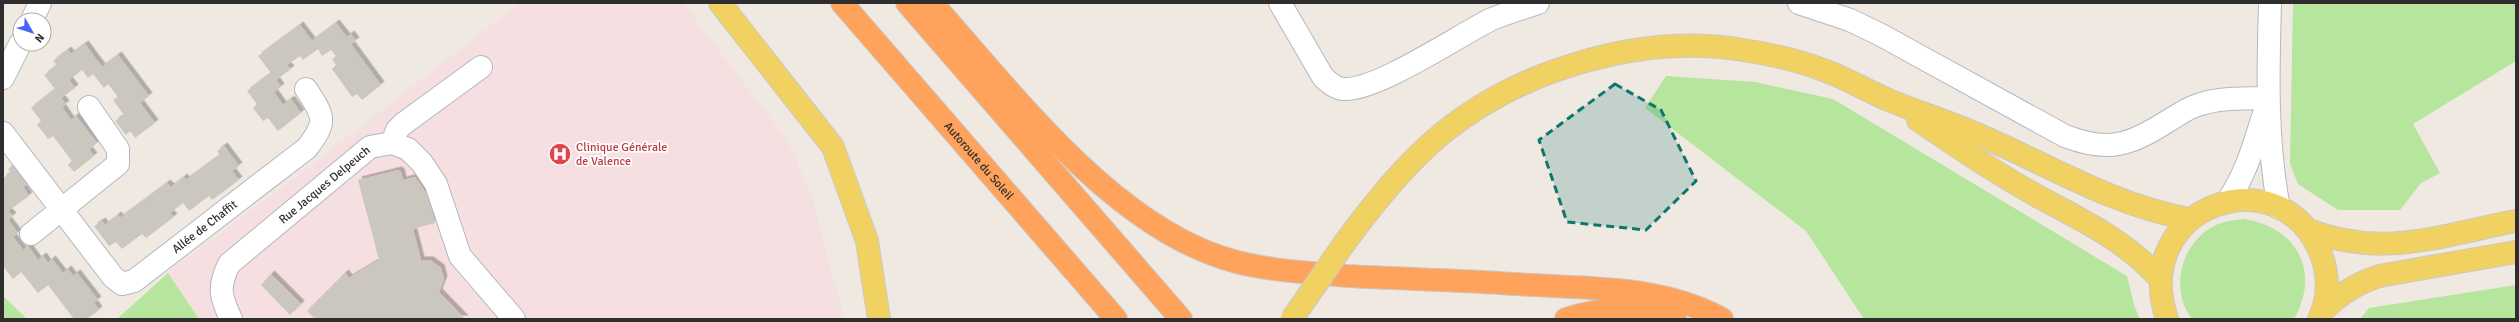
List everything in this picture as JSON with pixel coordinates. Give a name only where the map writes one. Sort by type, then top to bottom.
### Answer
[{"type":"highway","name":"Autoroute du Soleil","points":[[842,3],[1116,319]]},
{"type":"highway","points":[[907,3],[1181,319]]},
{"type":"highway","points":[[932,3],[1054,138],[1108,189],[1142,216],[1172,235],[1208,253],[1275,270],[1637,292],[1699,308],[1722,319]]},
{"type":"highway","points":[[1566,319],[1606,309],[1657,311],[1686,319]]},
{"type":"main road","points":[[720,3],[833,147],[867,241],[879,319]]},
{"type":"main road","points":[[1292,319],[1346,241],[1377,200],[1404,169],[1444,132],[1488,102],[1531,80],[1615,54],[1651,47],[1699,45],[1742,49],[1826,71],[1889,100],[1978,134],[2118,200],[2145,210],[2190,219]]},
{"type":"main road","points":[[1889,100],[1967,154],[2114,239],[2147,264],[2159,278]]},
{"type":"main road","points":[[2166,319],[2160,299],[2159,278],[2164,256],[2171,242],[2190,219],[2213,205],[2226,202],[2256,202],[2279,208],[2308,230],[2317,244],[2325,266],[2326,295],[2320,316]]},
{"type":"main road","points":[[2308,230],[2331,239],[2349,242],[2391,244],[2450,237],[2516,221]]},
{"type":"main road","points":[[2320,316],[2346,291],[2362,282],[2379,276],[2516,252]]},
{"type":"street","points":[[1280,3],[1323,78],[1333,86],[1344,89],[1361,86],[1392,74],[1493,19],[1538,3]]},
{"type":"street","points":[[1799,3],[1850,20],[1881,35],[2065,136],[2084,144],[2106,147],[2126,144],[2142,137],[2196,105],[2216,100],[2268,98]]},
{"type":"street","points":[[2270,3],[2268,98],[2271,154],[2279,208]]},
{"type":"street","points":[[3,78],[16,52]]},
{"type":"street","points":[[481,67],[403,124],[397,130],[392,143],[408,149],[422,163],[436,184],[460,256],[514,319]]},
{"type":"street","name":"Allée de Chaffit","points":[[3,133],[113,277],[122,284],[134,281],[307,148],[320,130],[321,113],[306,89]]},
{"type":"street","points":[[2226,202],[2239,184],[2251,155],[2268,98]]},
{"type":"street","points":[[32,234],[118,164],[118,149],[89,107]]},
{"type":"street","name":"Rue Jacques Delpeuch","points":[[231,319],[222,300],[222,280],[229,264],[370,147],[392,143]]},
{"type":"highlighted area","points":[[1615,84],[1661,110],[1696,181],[1646,230],[1567,222],[1539,140]]},
{"type":"shaded area","name":"Clinique Générale de Valence","points":[[520,3],[683,3],[788,141],[814,203],[844,319],[199,319],[168,273],[309,167]]},
{"type":"green space","points":[[2293,3],[2516,3],[2516,61],[2413,124],[2440,173],[2421,183],[2400,210],[2338,210],[2298,184],[2290,164]]},
{"type":"green space","points":[[1666,76],[1755,82],[1833,99],[2127,276],[2134,305],[2140,319],[1864,319],[1806,231],[1645,108]]},
{"type":"green space","points":[[2244,219],[2262,224],[2278,231],[2290,242],[2299,254],[2304,269],[2305,285],[2302,302],[2294,319],[2192,319],[2185,307],[2181,294],[2180,281],[2186,255],[2193,243],[2214,226],[2233,220]]},
{"type":"green space","points":[[168,273],[199,319],[117,319]]},
{"type":"green space","points":[[2516,285],[2516,319],[2360,319],[2369,308]]},
{"type":"green space","points":[[3,296],[27,319],[3,319]]},
{"type":"building","points":[[336,23],[347,37],[351,34],[356,41],[351,44],[381,85],[362,100],[357,94],[352,97],[332,69],[336,65],[332,59],[336,56],[331,50],[322,56],[318,49],[303,60],[300,56],[287,65],[291,69],[276,80],[281,87],[274,92],[283,105],[291,99],[301,113],[278,131],[268,118],[263,121],[253,108],[257,104],[247,91],[271,73],[258,56],[300,25],[312,41]]},
{"type":"building","points":[[85,44],[102,67],[118,55],[149,96],[140,103],[155,123],[135,138],[130,131],[126,135],[115,121],[124,115],[113,100],[118,97],[108,84],[104,88],[93,74],[88,78],[82,70],[69,80],[75,88],[61,98],[66,104],[62,107],[71,120],[76,116],[97,143],[89,150],[94,156],[74,172],[68,165],[72,161],[53,136],[48,139],[37,125],[41,121],[31,108],[55,89],[44,75],[57,65],[53,61],[68,50],[71,54]]},
{"type":"building","points":[[224,146],[239,166],[232,171],[239,180],[212,200],[209,196],[189,211],[183,203],[170,213],[174,217],[146,238],[142,234],[122,249],[116,242],[109,246],[94,226],[102,221],[105,225],[118,215],[120,218],[167,183],[171,187],[184,177],[186,180],[220,155],[217,151]]},
{"type":"building","points":[[14,164],[29,183],[23,187],[29,196],[8,211],[13,216],[8,220],[18,233],[13,237],[23,250],[28,246],[38,260],[43,256],[48,263],[52,259],[63,273],[68,269],[73,276],[77,273],[98,300],[94,303],[99,310],[87,319],[74,319],[48,285],[38,293],[21,272],[13,279],[3,266],[3,178],[11,173],[8,169]]},
{"type":"building","points":[[398,170],[401,172],[403,180],[415,177],[428,196],[435,223],[413,229],[421,260],[430,260],[441,268],[444,279],[439,292],[465,319],[315,319],[307,311],[345,273],[349,278],[379,260],[358,180]]},
{"type":"building","points":[[271,274],[301,304],[290,315],[261,285]]},
{"type":"place","name":"Clinique Générale de Valence","points":[[560,154]]}]
